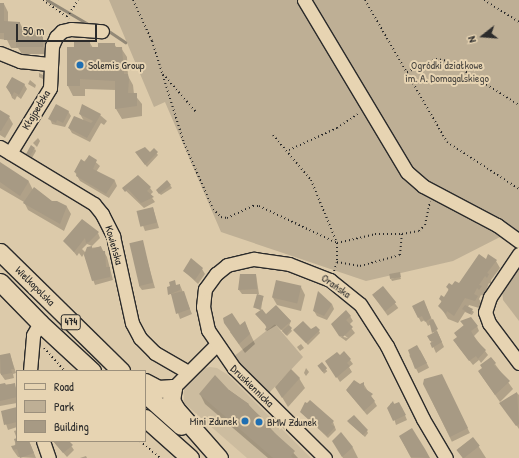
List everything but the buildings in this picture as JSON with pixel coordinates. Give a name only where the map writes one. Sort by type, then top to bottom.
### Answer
[{"type":"main road","name":"Wielkopolska","points":[[0,252],[120,370]]},
{"type":"main road","name":"Wielkopolska","points":[[0,282],[40,323],[91,370]]},
{"type":"main road","points":[[97,348],[130,370]]},
{"type":"main road","points":[[146,383],[158,389],[173,388],[171,400],[176,409],[218,458]]},
{"type":"main road","points":[[146,395],[218,458]]},
{"type":"main road","points":[[146,419],[190,458]]},
{"type":"street","points":[[304,0],[407,172],[435,192],[497,225],[519,241]]},
{"type":"street","name":"Kłajpedzka","points":[[5,150],[50,88],[52,46],[62,31],[102,31]]},
{"type":"street","points":[[0,54],[20,61],[51,64]]},
{"type":"street","name":"Kowieńska","points":[[5,150],[94,204],[102,214],[113,236],[132,322],[140,338],[155,353],[188,372]]},
{"type":"street","points":[[519,254],[490,297],[485,312],[489,323],[519,363]]},
{"type":"street","name":"Orańska","points":[[216,345],[204,318],[205,289],[212,277],[227,265],[254,258],[272,260],[317,273],[330,280],[360,304],[371,318],[423,419],[446,458]]},
{"type":"street","points":[[30,370],[32,335],[40,323]]},
{"type":"street","points":[[173,388],[216,345]]},
{"type":"street","name":"Druskiennicka","points":[[216,345],[234,368],[325,458]]},
{"type":"street","points":[[43,442],[49,458]]},
{"type":"path","points":[[43,0],[86,30]]},
{"type":"path","points":[[67,16],[78,0]]},
{"type":"path","points":[[133,0],[152,41],[184,143],[213,209],[221,217],[227,218],[254,206],[259,206],[337,243],[375,234],[402,234],[419,231],[424,225],[427,209],[435,192]]},
{"type":"path","points":[[365,0],[447,142],[519,189]]},
{"type":"path","points":[[484,0],[519,22]]},
{"type":"path","points":[[407,72],[436,59],[449,61],[519,105]]},
{"type":"path","points":[[162,73],[196,112]]},
{"type":"path","points":[[289,150],[337,128],[368,107]]},
{"type":"path","points":[[273,135],[289,150],[311,180],[337,243],[337,262],[330,280]]},
{"type":"path","points":[[337,262],[360,266],[400,255],[402,234]]},
{"type":"path","points":[[39,343],[64,370]]},
{"type":"path","points":[[141,442],[160,458]]},
{"type":"shaded area","points":[[210,367],[217,368],[228,375],[311,458],[247,458],[184,403],[184,387],[201,369]]},
{"type":"green space","name":"Ogródki działkowe im. A. Domagalskiego","points":[[109,0],[519,0],[519,248],[502,236],[453,261],[366,281],[221,232],[165,102],[154,107]]},
{"type":"green space","points":[[519,266],[519,321],[503,300],[502,290]]},
{"type":"green space","points":[[275,324],[303,357],[269,393],[233,357]]},
{"type":"waterway","points":[[47,0],[88,24]]},
{"type":"waterway","points":[[107,30],[125,42]]},
{"type":"place","name":"Solemis Group","points":[[80,65]]},
{"type":"place","name":"Mini Zdunek","points":[[245,421]]},
{"type":"place","name":"BMW Zdunek","points":[[259,422]]}]
